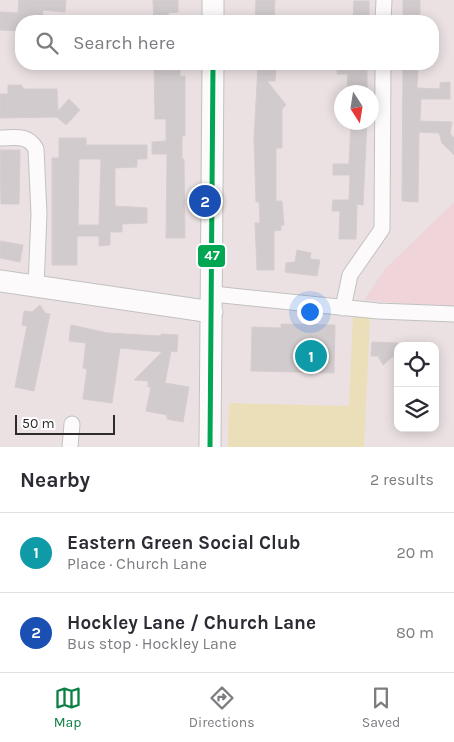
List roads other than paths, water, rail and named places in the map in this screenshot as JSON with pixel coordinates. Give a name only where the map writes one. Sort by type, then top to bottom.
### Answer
[{"type":"street","points":[[213,0],[213,15]]},
{"type":"street","points":[[383,15],[384,0]]},
{"type":"street","points":[[210,447],[214,70]]},
{"type":"street","points":[[343,308],[350,275],[382,230],[383,70]]},
{"type":"street","points":[[0,138],[25,138],[32,141],[36,149],[39,214],[36,287]]},
{"type":"street","points":[[0,281],[36,287],[212,303],[454,314]]},
{"type":"street","points":[[70,447],[72,424]]},
{"type":"place","name":"Hockley Lane / Church Lane","points":[[205,201]]},
{"type":"place","name":"Eastern Green Social Club","points":[[311,356]]}]
